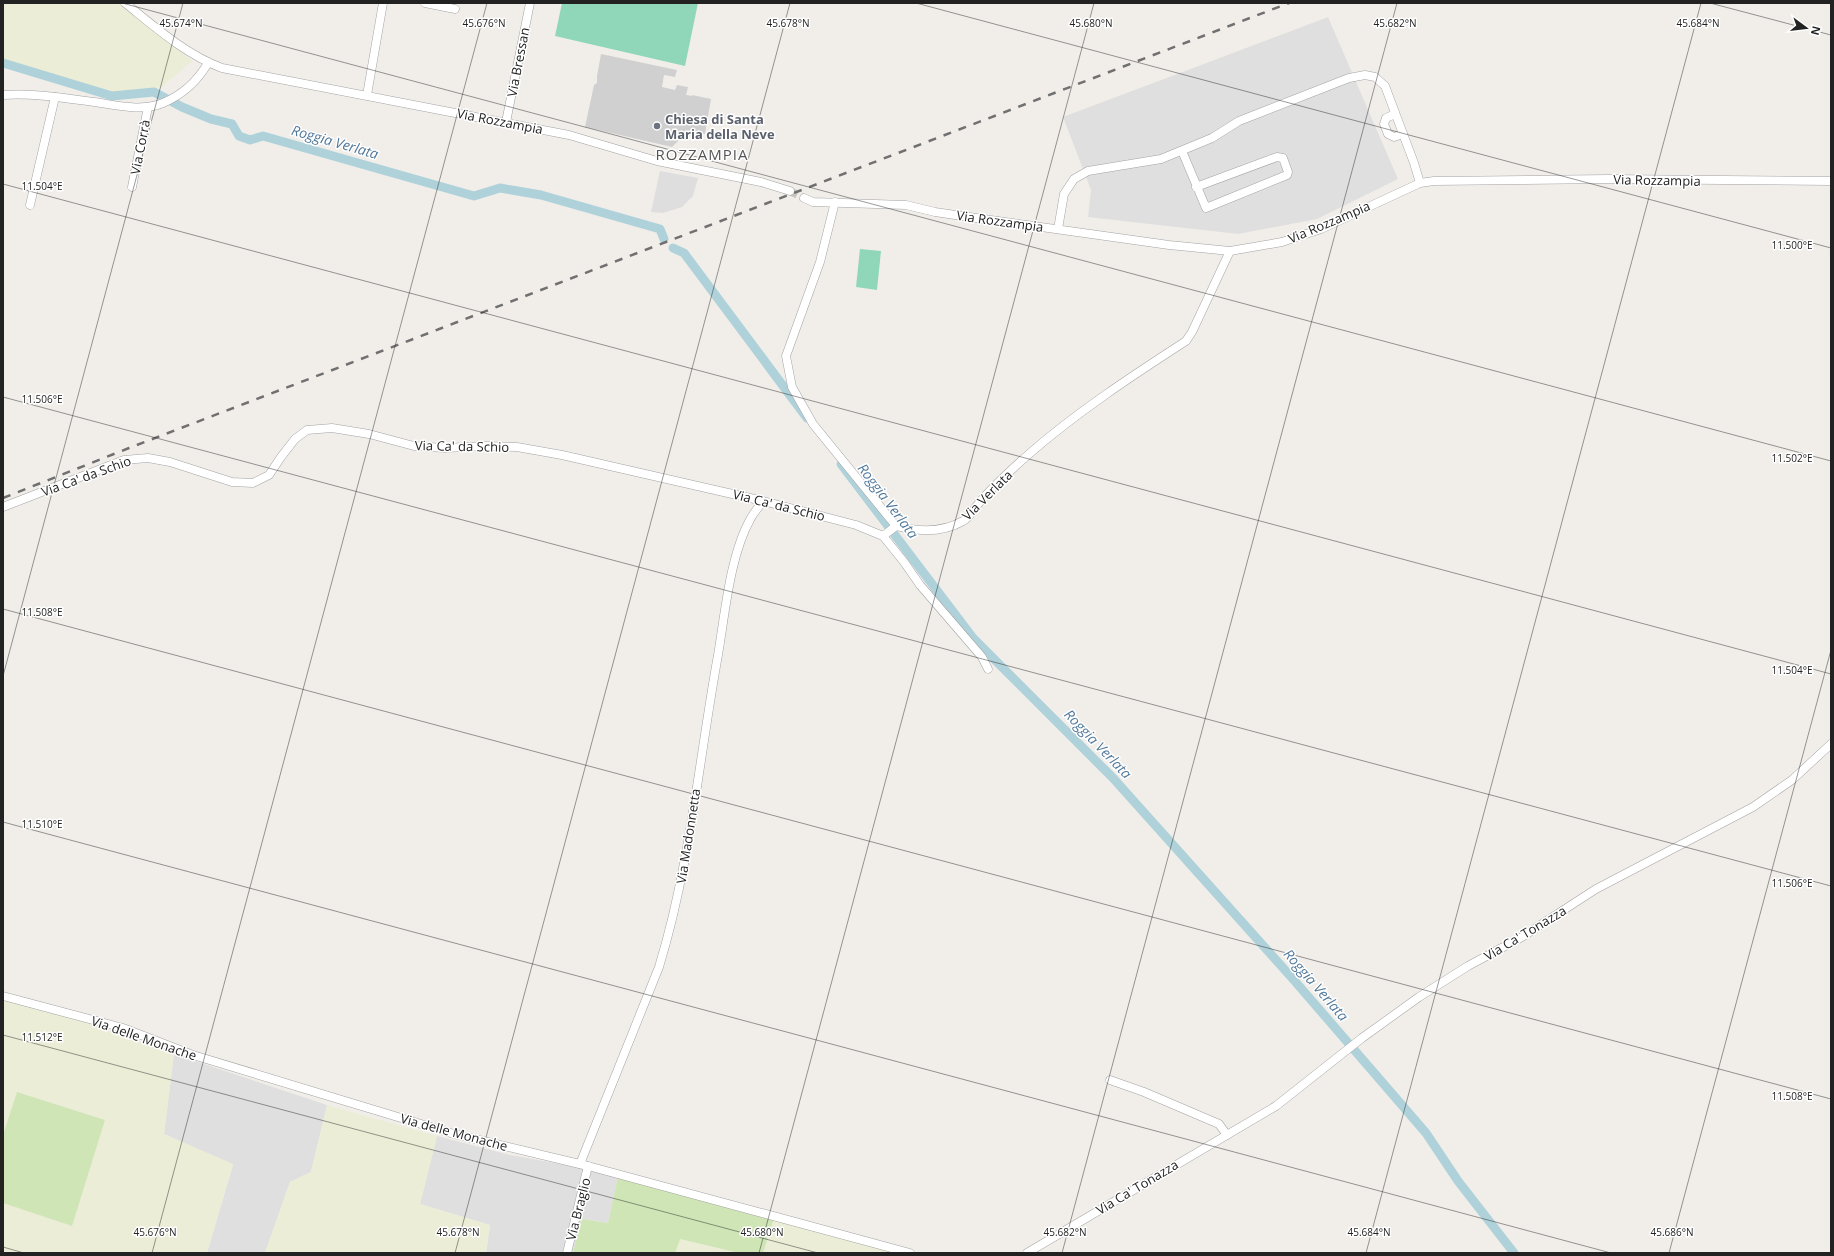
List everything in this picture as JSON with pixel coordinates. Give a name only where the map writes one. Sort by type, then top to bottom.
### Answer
[{"type":"street","name":"Via Rozzampia","points":[[125,3],[182,47],[208,63],[222,68],[569,135],[657,161],[761,182],[790,191]]},
{"type":"street","points":[[367,95],[383,3]]},
{"type":"street","points":[[425,3],[455,9]]},
{"type":"street","name":"Via Bressan","points":[[506,122],[530,3]]},
{"type":"street","points":[[3,95],[55,97],[128,107],[148,107],[169,100],[200,76],[208,63]]},
{"type":"street","points":[[1058,229],[1064,194],[1074,179],[1088,171],[1160,159],[1212,138],[1239,121],[1349,78],[1365,75],[1375,77],[1385,86],[1420,183]]},
{"type":"street","points":[[30,205],[55,97]]},
{"type":"street","name":"Via Corrà","points":[[132,187],[148,107]]},
{"type":"street","points":[[1395,114],[1386,118],[1384,124],[1388,134],[1394,137],[1403,134]]},
{"type":"street","points":[[1182,151],[1196,187],[1206,208],[1287,175],[1288,172],[1283,158],[1277,157],[1196,187]]},
{"type":"street","name":"Via Rozzampia","points":[[804,198],[813,202],[906,205],[935,212],[1176,246],[1230,251],[1282,242],[1321,229],[1420,183],[1434,181],[1517,179],[1831,181]]},
{"type":"street","points":[[835,202],[820,262],[786,356],[792,386],[813,424],[890,531],[924,590],[982,657],[988,669]]},
{"type":"street","name":"Via Verlata","points":[[890,531],[932,531],[946,529],[965,521],[979,502],[1027,455],[1061,426],[1186,341],[1192,332],[1230,251]]},
{"type":"street","name":"Via Ca' da Schio","points":[[3,507],[124,460],[137,458],[148,458],[170,462],[232,482],[253,482],[269,475],[295,439],[307,430],[332,428],[369,434],[414,446],[445,448],[486,446],[517,447],[555,454],[763,501],[856,525],[890,531]]},
{"type":"street","name":"Via Madonnetta","points":[[584,1165],[659,967],[667,941],[683,871],[706,722],[735,556],[751,518],[763,501]]},
{"type":"street","name":"Via Ca' Tonazza","points":[[1027,1253],[1276,1106],[1362,1038],[1419,997],[1468,966],[1522,937],[1596,889],[1753,807],[1792,780],[1831,744]]},
{"type":"street","name":"Via delle Monache","points":[[3,996],[123,1028],[193,1055],[454,1134],[584,1165],[910,1253]]},
{"type":"street","points":[[1110,1080],[1144,1092],[1219,1124],[1227,1135]]},
{"type":"street","name":"Via Braglio","points":[[567,1253],[584,1165]]},
{"type":"shaded area","points":[[1328,17],[1398,179],[1317,219],[1238,234],[1088,217],[1091,190],[1063,117]]},
{"type":"shaded area","points":[[601,54],[677,70],[675,77],[664,75],[662,87],[675,90],[677,85],[688,87],[686,95],[711,99],[705,134],[682,137],[672,147],[585,127],[594,85],[597,83]]},
{"type":"shaded area","points":[[660,171],[698,178],[693,196],[682,207],[663,213],[651,212]]},
{"type":"shaded area","points":[[174,1054],[327,1105],[311,1172],[290,1182],[265,1253],[207,1253],[233,1165],[164,1134]]},
{"type":"shaded area","points":[[437,1136],[510,1155],[594,1170],[618,1177],[608,1223],[582,1219],[573,1253],[486,1253],[490,1225],[420,1204]]},
{"type":"green space","points":[[3,3],[120,3],[192,61],[162,87],[112,94],[3,63]]},
{"type":"green space","points":[[562,3],[698,3],[685,66],[555,36]]},
{"type":"green space","points":[[860,249],[881,251],[877,290],[856,287]]},
{"type":"green space","points":[[3,998],[72,1018],[174,1054],[164,1134],[233,1164],[207,1253],[3,1253],[3,1203],[72,1226],[105,1120],[17,1092],[3,1135]]},
{"type":"green space","points":[[17,1092],[105,1120],[72,1226],[3,1203],[3,1135]]},
{"type":"green space","points":[[327,1105],[437,1136],[420,1204],[490,1225],[486,1253],[265,1253],[290,1182],[311,1172]]},
{"type":"green space","points":[[618,1177],[774,1218],[763,1253],[739,1253],[680,1239],[675,1253],[573,1253],[582,1219],[608,1223]]},
{"type":"green space","points":[[774,1218],[890,1249],[889,1253],[763,1253]]},
{"type":"green space","points":[[679,1239],[739,1253],[675,1253]]},
{"type":"waterway","name":"Roggia Verlata","points":[[3,63],[112,96],[154,92],[182,107],[211,119],[232,124],[239,136],[250,140],[263,136],[474,196],[500,188],[541,195],[660,229],[664,239]]},
{"type":"waterway","name":"Roggia Verlata","points":[[673,248],[684,253],[807,418]]},
{"type":"waterway","name":"Roggia Verlata","points":[[841,464],[973,638],[1113,778],[1293,979],[1426,1133],[1458,1181],[1514,1253]]},
{"type":"tunnel","points":[[790,191],[804,198]]},
{"type":"railway","points":[[3,498],[129,448],[1289,3]]},
{"type":"place","name":"Chiesa di Santa Maria della Neve","points":[[657,126]]},
{"type":"district","name":"ROZZAMPIA","points":[[702,155]]}]
